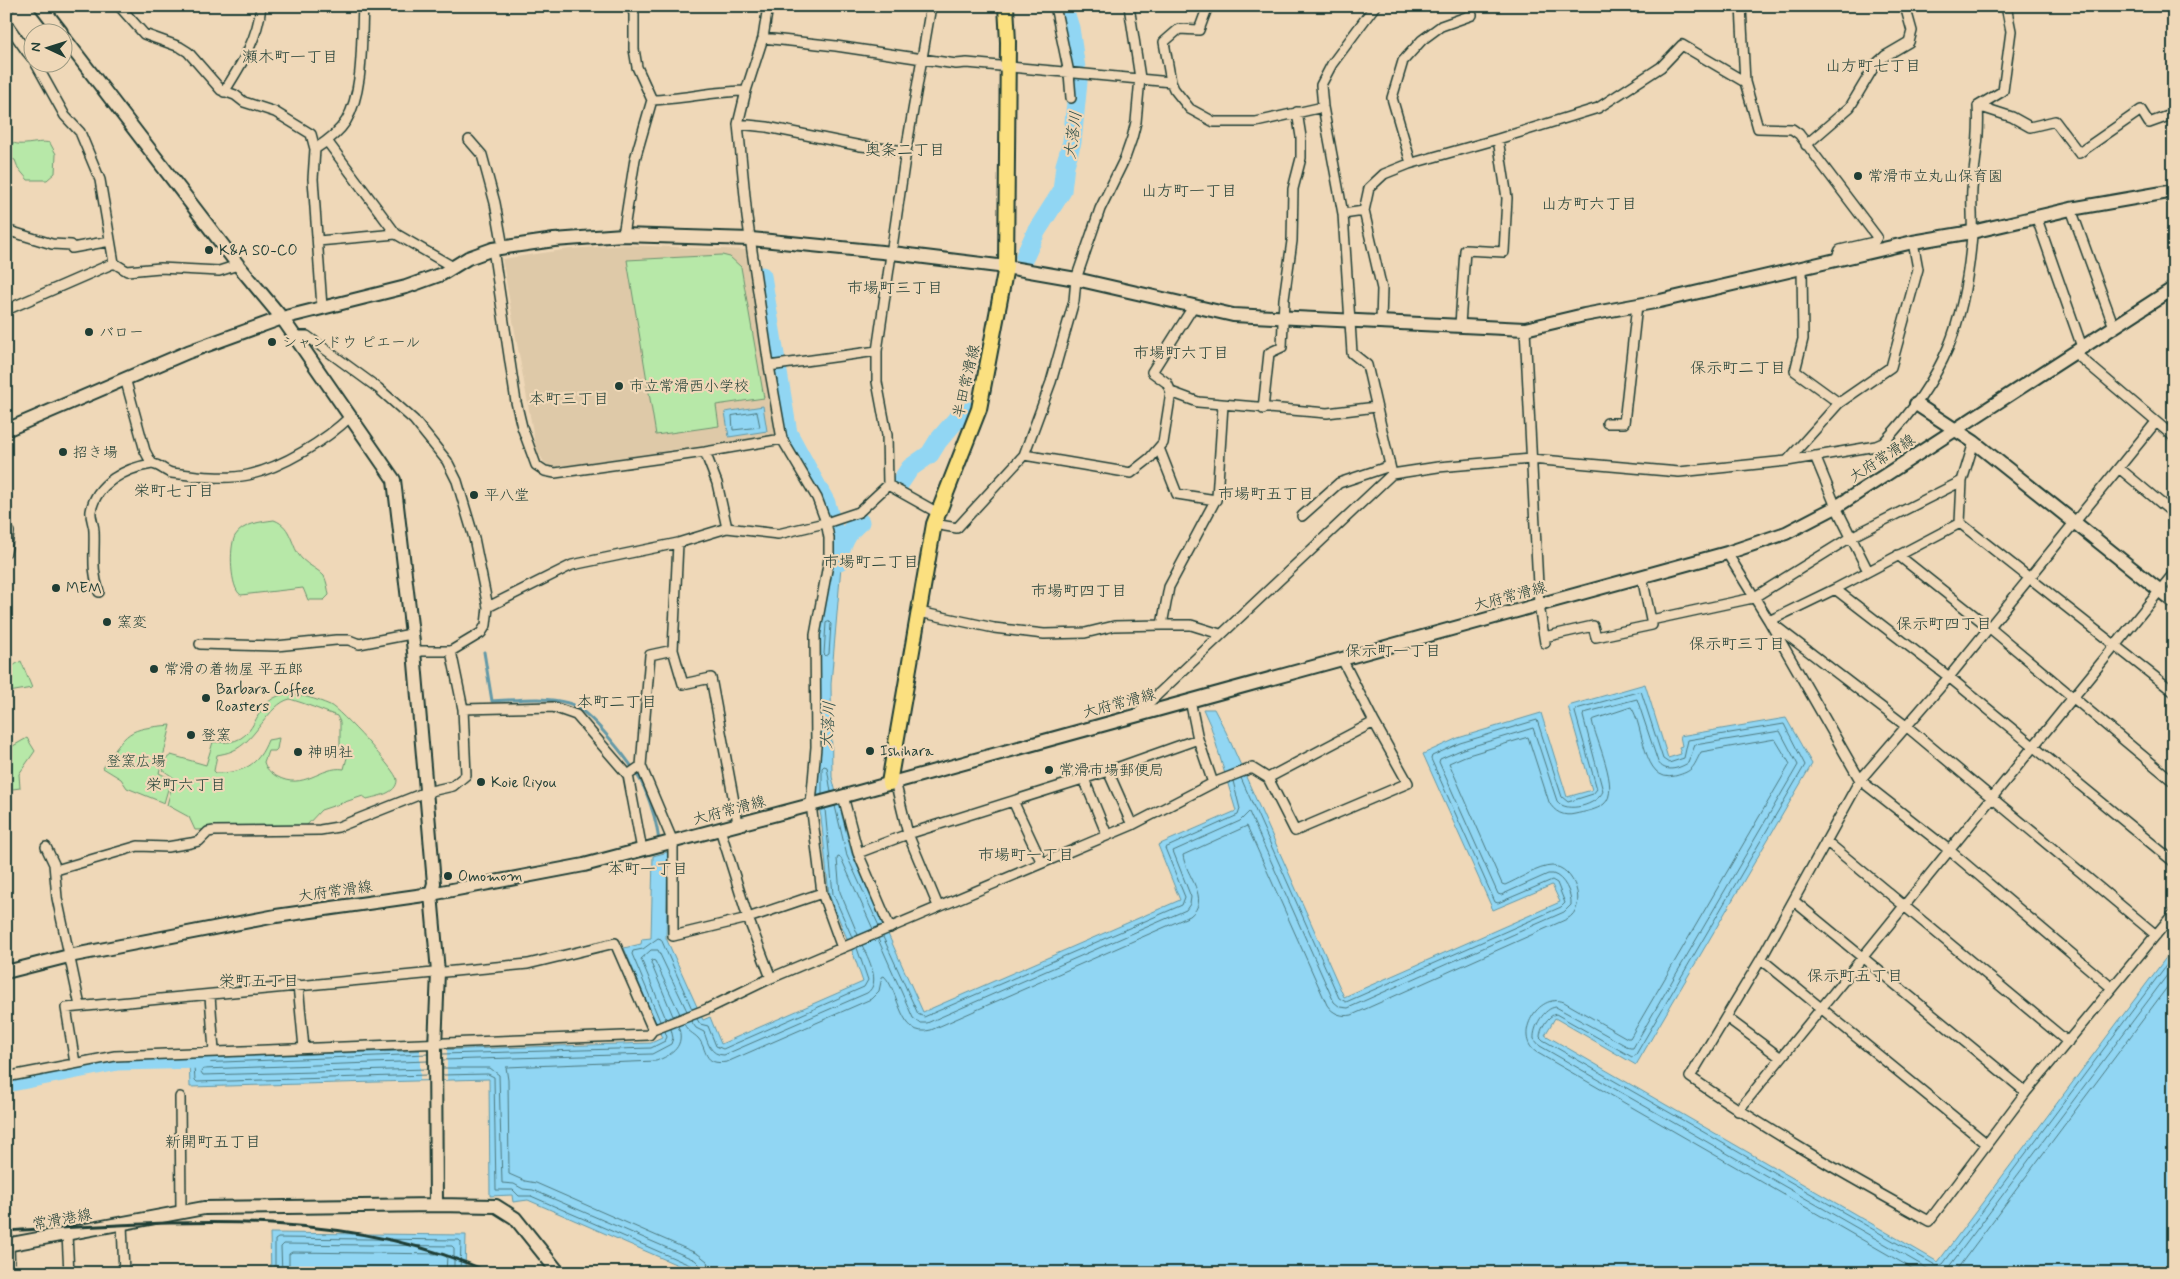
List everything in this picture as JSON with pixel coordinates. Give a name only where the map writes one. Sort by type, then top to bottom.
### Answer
[{"type":"main road","name":"半田常滑線","points":[[892,782],[936,518],[979,409],[1006,267],[1008,66],[1006,6]]},
{"type":"street","points":[[6,9],[10,6]]},
{"type":"street","points":[[41,6],[53,22]]},
{"type":"street","points":[[119,6],[144,34],[180,47],[188,52],[224,92],[235,95],[244,102],[275,112],[311,134],[315,149],[313,179],[322,307]]},
{"type":"street","points":[[224,92],[249,52],[260,17],[261,6]]},
{"type":"street","points":[[315,149],[327,141],[346,122],[358,92],[364,6]]},
{"type":"street","points":[[624,235],[635,159],[652,100],[637,67],[634,49],[634,14],[630,6]]},
{"type":"street","points":[[768,6],[763,38],[746,90],[738,124],[751,239],[782,439],[831,521],[829,559],[816,635],[814,804],[822,893],[842,948]]},
{"type":"street","points":[[488,607],[572,565],[678,543],[727,528],[778,534],[831,521],[860,512],[888,485],[887,435],[877,382],[877,351],[906,151],[931,6]]},
{"type":"street","points":[[1055,6],[1075,73],[1071,98]]},
{"type":"street","points":[[888,485],[936,518],[958,528],[1024,456],[1051,382],[1074,301],[1076,279],[1104,200],[1125,158],[1132,138],[1137,116],[1140,78],[1129,6]]},
{"type":"street","points":[[1208,6],[1199,30],[1178,29],[1164,42],[1171,82],[1190,109],[1214,122],[1256,122],[1323,107]]},
{"type":"street","points":[[1375,6],[1348,40],[1321,84],[1323,107],[1343,214],[1352,353],[1367,365],[1391,470]]},
{"type":"street","points":[[1741,6],[1745,82],[1758,128],[1792,129],[1799,134],[1876,237],[1874,242],[1840,250],[1836,259]]},
{"type":"street","points":[[1806,145],[1850,107],[1875,65],[1885,56],[1909,42],[1912,31],[1905,6]]},
{"type":"street","points":[[1978,106],[2003,91],[2011,31],[2006,6]]},
{"type":"street","points":[[1411,163],[1392,98],[1403,61],[1422,40],[1441,26],[1472,15]]},
{"type":"street","points":[[6,22],[22,45]]},
{"type":"street","points":[[763,38],[956,64],[1008,66],[1171,82]]},
{"type":"street","points":[[1381,322],[1382,289],[1364,210],[1369,188],[1384,174],[1411,163],[1498,139],[1598,108],[1661,66],[1682,45],[1745,82]]},
{"type":"street","points":[[72,47],[238,266],[282,318],[394,480],[410,634],[414,651],[434,883],[431,894],[438,972],[435,1045],[436,1205]]},
{"type":"street","points":[[40,72],[64,116],[80,132],[100,180],[114,263],[127,271],[160,268],[219,271],[238,266]]},
{"type":"street","points":[[652,100],[678,99],[746,90]]},
{"type":"street","points":[[1978,106],[2012,117],[2030,127],[2055,121],[2079,153],[2141,110],[2149,123],[2174,114]]},
{"type":"street","points":[[1302,516],[1339,484],[1391,470],[1530,459],[1679,472],[1788,461],[1876,446],[1883,443],[1916,404],[1943,361],[1961,314],[1969,274],[1972,191],[1980,140],[1978,106]]},
{"type":"street","points":[[1262,409],[1269,353],[1282,347],[1283,318],[1292,242],[1293,189],[1301,158],[1301,138],[1297,112]]},
{"type":"street","points":[[738,124],[767,127],[861,146],[906,151]]},
{"type":"street","points":[[1460,325],[1465,250],[1504,252],[1507,198],[1498,139]]},
{"type":"street","points":[[469,140],[482,155],[495,203],[498,248],[516,402],[522,427],[536,465],[545,471],[555,473],[782,439]]},
{"type":"street","points":[[327,141],[396,234],[453,267]]},
{"type":"street","points":[[6,430],[188,352],[282,318],[406,288],[442,274],[468,258],[498,248],[554,240],[624,235],[751,239],[1006,267],[1076,279],[1233,315],[1460,325],[1525,330],[1584,315],[1637,305],[1912,242],[1972,232],[2071,209],[2174,191]]},
{"type":"street","points":[[2071,209],[2114,327]]},
{"type":"street","points":[[1343,214],[1364,210]]},
{"type":"street","points":[[2036,216],[2078,350],[2174,437]]},
{"type":"street","points":[[6,230],[52,244],[71,245],[72,248],[110,241]]},
{"type":"street","points":[[318,241],[396,234]]},
{"type":"street","points":[[1788,461],[1839,403],[1891,367],[1918,269],[1912,242]]},
{"type":"street","points":[[6,310],[114,263]]},
{"type":"street","points":[[1802,268],[1803,339],[1796,371],[1839,403]]},
{"type":"street","name":"大府常滑線","points":[[6,972],[69,956],[276,916],[431,894],[552,873],[840,797],[1727,553],[1786,533],[1836,508],[2174,288]]},
{"type":"street","points":[[1607,423],[1624,423],[1637,305]]},
{"type":"street","points":[[1193,307],[1152,372],[1166,383],[1172,392],[1198,402],[1262,409],[1327,413],[1376,407]]},
{"type":"street","points":[[1525,330],[1530,459],[1539,605],[1544,640],[1593,626],[1596,637],[1652,625],[1642,577]]},
{"type":"street","points":[[294,336],[307,336],[378,388],[414,420],[438,449],[457,481],[474,538],[488,607],[486,625],[481,633],[451,651],[414,651]]},
{"type":"street","points":[[770,366],[877,351]]},
{"type":"street","points":[[126,378],[145,451],[152,464]]},
{"type":"street","points":[[1024,456],[1131,473],[1163,443],[1172,392]]},
{"type":"street","points":[[1916,404],[1974,442],[2174,602]]},
{"type":"street","points":[[1162,625],[1169,587],[1216,500],[1223,405]]},
{"type":"street","points":[[98,592],[92,552],[94,529],[90,513],[102,489],[117,476],[135,467],[152,464],[161,465],[168,473],[220,477],[249,474],[289,458],[332,434],[350,416]]},
{"type":"street","points":[[2156,422],[1990,628],[1860,780],[1761,959],[1690,1077],[1738,1111],[1928,1221],[2026,1092],[2174,913]]},
{"type":"street","points":[[1960,523],[1962,481],[1974,442]]},
{"type":"street","points":[[1159,448],[1177,494],[1216,500]]},
{"type":"street","points":[[705,452],[717,482],[727,528]]},
{"type":"street","points":[[1815,456],[1836,508],[1868,571]]},
{"type":"street","points":[[2118,468],[2174,514]]},
{"type":"street","points":[[1135,716],[1391,470]]},
{"type":"street","points":[[1651,620],[1753,598],[1851,538],[1962,481]]},
{"type":"street","points":[[1769,621],[1835,589],[1960,523]]},
{"type":"street","points":[[1960,523],[2174,692]]},
{"type":"street","points":[[6,532],[9,532],[6,552]]},
{"type":"street","points":[[678,543],[673,650],[683,684],[711,678],[738,823]]},
{"type":"street","points":[[1727,553],[1753,598],[1769,621],[1860,780],[1949,850],[2112,988]]},
{"type":"street","points":[[1898,555],[1990,628],[2174,782]]},
{"type":"street","points":[[1738,1111],[2174,573]]},
{"type":"street","points":[[1835,589],[1949,677],[2174,862]]},
{"type":"street","points":[[919,612],[994,628],[1044,634],[1085,633],[1114,626],[1190,625],[1220,634]]},
{"type":"street","points":[[1769,621],[1906,726],[2156,935]]},
{"type":"street","points":[[200,644],[276,646],[348,640],[359,644],[410,634]]},
{"type":"street","points":[[673,650],[650,655],[640,767],[670,843],[673,936],[748,918],[822,893]]},
{"type":"street","points":[[56,870],[138,846],[167,847],[191,843],[199,841],[208,832],[214,831],[320,830],[338,827],[426,792],[453,786],[466,775],[463,709],[451,651]]},
{"type":"street","points":[[6,1077],[115,1056],[214,1051],[435,1045],[649,1035],[653,1030],[707,1009],[771,978],[1132,825],[1213,783],[1252,768],[1268,778],[1295,831],[1408,783],[1342,659]]},
{"type":"street","points":[[1190,700],[1198,739],[1213,783]]},
{"type":"street","points":[[463,709],[553,707],[576,715],[629,775],[647,849]]},
{"type":"street","points":[[1268,778],[1374,722]]},
{"type":"street","points":[[858,853],[908,834],[1084,779],[1198,739]]},
{"type":"street","points":[[629,775],[640,767]]},
{"type":"street","points":[[1108,771],[1132,825]]},
{"type":"street","points":[[1084,779],[1107,835]]},
{"type":"street","points":[[892,782],[908,834],[938,906]]},
{"type":"street","points":[[840,797],[858,853],[890,928]]},
{"type":"street","points":[[1013,801],[1042,863]]},
{"type":"street","points":[[720,829],[748,918],[771,978]]},
{"type":"street","points":[[1826,841],[2068,1042]]},
{"type":"street","points":[[46,847],[56,870],[57,898],[80,1006]]},
{"type":"street","points":[[1794,900],[2026,1092]]},
{"type":"street","points":[[76,1064],[66,1008],[210,996],[528,964],[615,943],[653,1030]]},
{"type":"street","points":[[1761,959],[1987,1144]]},
{"type":"street","points":[[298,986],[304,1048]]},
{"type":"street","points":[[210,996],[214,1051]]},
{"type":"street","points":[[1726,1017],[1781,1058]]},
{"type":"street","points":[[180,1097],[181,1210]]},
{"type":"street","name":"常滑港線","points":[[8,1245],[122,1224],[181,1210],[204,1208],[496,1206],[515,1218],[559,1273]]},
{"type":"street","points":[[122,1224],[124,1273]]},
{"type":"street","points":[[67,1235],[69,1273]]},
{"type":"street","points":[[8,1245],[10,1273]]},
{"type":"shaded area","points":[[624,245],[747,250],[777,435],[556,467],[549,466],[544,462],[536,449],[502,259],[570,249]]},
{"type":"green space","points":[[6,136],[10,141],[20,144],[50,143],[56,154],[55,173],[47,180],[28,180],[18,168],[15,160],[6,158]]},
{"type":"green space","points":[[722,255],[730,257],[741,267],[764,398],[716,405],[719,426],[656,435],[627,260]]},
{"type":"green space","points":[[274,520],[285,527],[302,559],[324,576],[329,595],[324,600],[308,600],[303,588],[241,595],[237,591],[231,558],[235,536],[247,526]]},
{"type":"green space","points":[[21,661],[32,688],[9,692],[6,685],[6,670]]},
{"type":"green space","points":[[285,694],[291,694],[308,697],[330,705],[344,717],[388,765],[397,780],[396,785],[390,791],[381,795],[367,799],[363,796],[321,810],[306,826],[195,830],[189,817],[167,805],[174,778],[163,770],[166,759],[171,755],[206,765],[213,742],[229,742],[241,738],[248,732],[265,706],[273,699]],"holes":[[[290,699],[337,716],[340,722],[340,748],[349,750],[344,769],[336,769],[304,780],[295,781],[276,776],[268,770],[264,762],[268,751],[275,751],[277,749],[279,738],[268,740],[259,756],[248,766],[234,772],[216,773],[214,771],[217,755],[230,752],[248,740],[275,708],[282,702]]]},
{"type":"green space","name":"登窯広場","points":[[171,725],[159,773],[171,779],[164,803],[127,788],[121,779],[103,768],[118,746],[130,734],[145,728]]},
{"type":"green space","points":[[27,738],[35,751],[19,774],[20,788],[6,790],[6,750]]},
{"type":"water","points":[[763,406],[767,431],[729,437],[725,412]]},
{"type":"water","points":[[834,529],[841,542],[847,538],[842,554],[831,684],[832,777],[852,854],[923,1012],[1180,900],[1158,845],[1236,811],[1211,727],[1203,709],[1214,709],[1226,732],[1344,997],[1560,902],[1552,885],[1493,910],[1423,754],[1458,738],[1541,713],[1567,797],[1592,790],[1568,706],[1645,684],[1668,758],[1681,754],[1679,747],[1682,746],[1680,736],[1786,718],[1812,764],[1636,1065],[1555,1018],[1545,1035],[1938,1262],[2174,947],[2174,1273],[696,1273],[528,1200],[513,1202],[512,1195],[490,1196],[489,1079],[190,1087],[189,1058],[651,1043],[662,1038],[624,948],[641,944],[642,939],[651,938],[653,856],[668,852],[666,938],[703,1020],[710,1017],[721,1044],[863,982],[829,895],[821,817],[816,791],[819,635],[833,550]]},
{"type":"water","points":[[270,1233],[466,1235],[465,1273],[271,1273]]},
{"type":"pier","points":[[447,1049],[447,1080],[420,1080],[420,1050]]},
{"type":"waterway","name":"大落川","points":[[1025,256],[1036,232],[1062,191],[1065,165],[1072,142],[1078,82],[1070,28],[1063,6]]},
{"type":"waterway","points":[[762,276],[788,433],[826,503],[840,552]]},
{"type":"waterway","name":"大落川","points":[[900,483],[910,468],[930,454],[938,441],[956,420],[969,411]]},
{"type":"waterway","name":"大落川","points":[[839,561],[845,539],[860,522]]},
{"type":"waterway","points":[[484,652],[492,701],[540,699],[568,703],[577,707],[599,726],[631,766],[644,787],[657,827],[659,841]]},
{"type":"waterway","points":[[6,1087],[117,1065],[205,1063]]},
{"type":"railway","points":[[6,1231],[129,1224],[191,1223],[252,1223],[313,1227],[374,1236],[433,1251],[491,1273]]},
{"type":"place","name":"常滑市立丸山保育園","points":[[1858,176]]},
{"type":"place","name":"K&A SO-CO","points":[[209,250]]},
{"type":"place","name":"バロー","points":[[89,332]]},
{"type":"place","name":"シャンドウ ピエール","points":[[272,342]]},
{"type":"place","name":"市立常滑西小学校","points":[[619,386]]},
{"type":"place","name":"招き場","points":[[63,452]]},
{"type":"place","name":"平八堂","points":[[474,495]]},
{"type":"place","name":"MEM","points":[[56,588]]},
{"type":"place","name":"窯変","points":[[107,622]]},
{"type":"place","name":"常滑の着物屋 平五郎","points":[[154,669]]},
{"type":"place","name":"Barbara Coffee Roasters","points":[[206,698]]},
{"type":"place","name":"登窯","points":[[191,735]]},
{"type":"place","name":"Ishihara","points":[[870,751]]},
{"type":"place","name":"神明社","points":[[298,752]]},
{"type":"place","name":"常滑市場郵便局","points":[[1049,770]]},
{"type":"place","name":"Koie Riyou","points":[[481,782]]},
{"type":"place","name":"Omomom","points":[[448,876]]},
{"type":"district","name":"瀬木町一丁目","points":[[290,56]]},
{"type":"district","name":"山方町七丁目","points":[[1873,65]]},
{"type":"district","name":"奥条二丁目","points":[[905,149]]},
{"type":"district","name":"山方町一丁目","points":[[1189,190]]},
{"type":"district","name":"山方町六丁目","points":[[1589,203]]},
{"type":"district","name":"市場町三丁目","points":[[895,287]]},
{"type":"district","name":"市場町六丁目","points":[[1181,352]]},
{"type":"district","name":"保示町二丁目","points":[[1738,367]]},
{"type":"district","name":"本町三丁目","points":[[569,398]]},
{"type":"district","name":"栄町七丁目","points":[[174,490]]},
{"type":"district","name":"市場町五丁目","points":[[1266,493]]},
{"type":"district","name":"市場町二丁目","points":[[871,561]]},
{"type":"district","name":"市場町四丁目","points":[[1079,590]]},
{"type":"district","name":"保示町四丁目","points":[[1944,623]]},
{"type":"district","name":"保示町三丁目","points":[[1737,643]]},
{"type":"district","name":"保示町一丁目","points":[[1393,650]]},
{"type":"district","name":"本町二丁目","points":[[617,701]]},
{"type":"district","name":"栄町六丁目","points":[[186,784]]},
{"type":"district","name":"市場町一丁目","points":[[1026,854]]},
{"type":"district","name":"本町一丁目","points":[[648,868]]},
{"type":"district","name":"保示町五丁目","points":[[1855,975]]},
{"type":"district","name":"栄町五丁目","points":[[259,980]]},
{"type":"district","name":"新開町五丁目","points":[[213,1141]]}]
